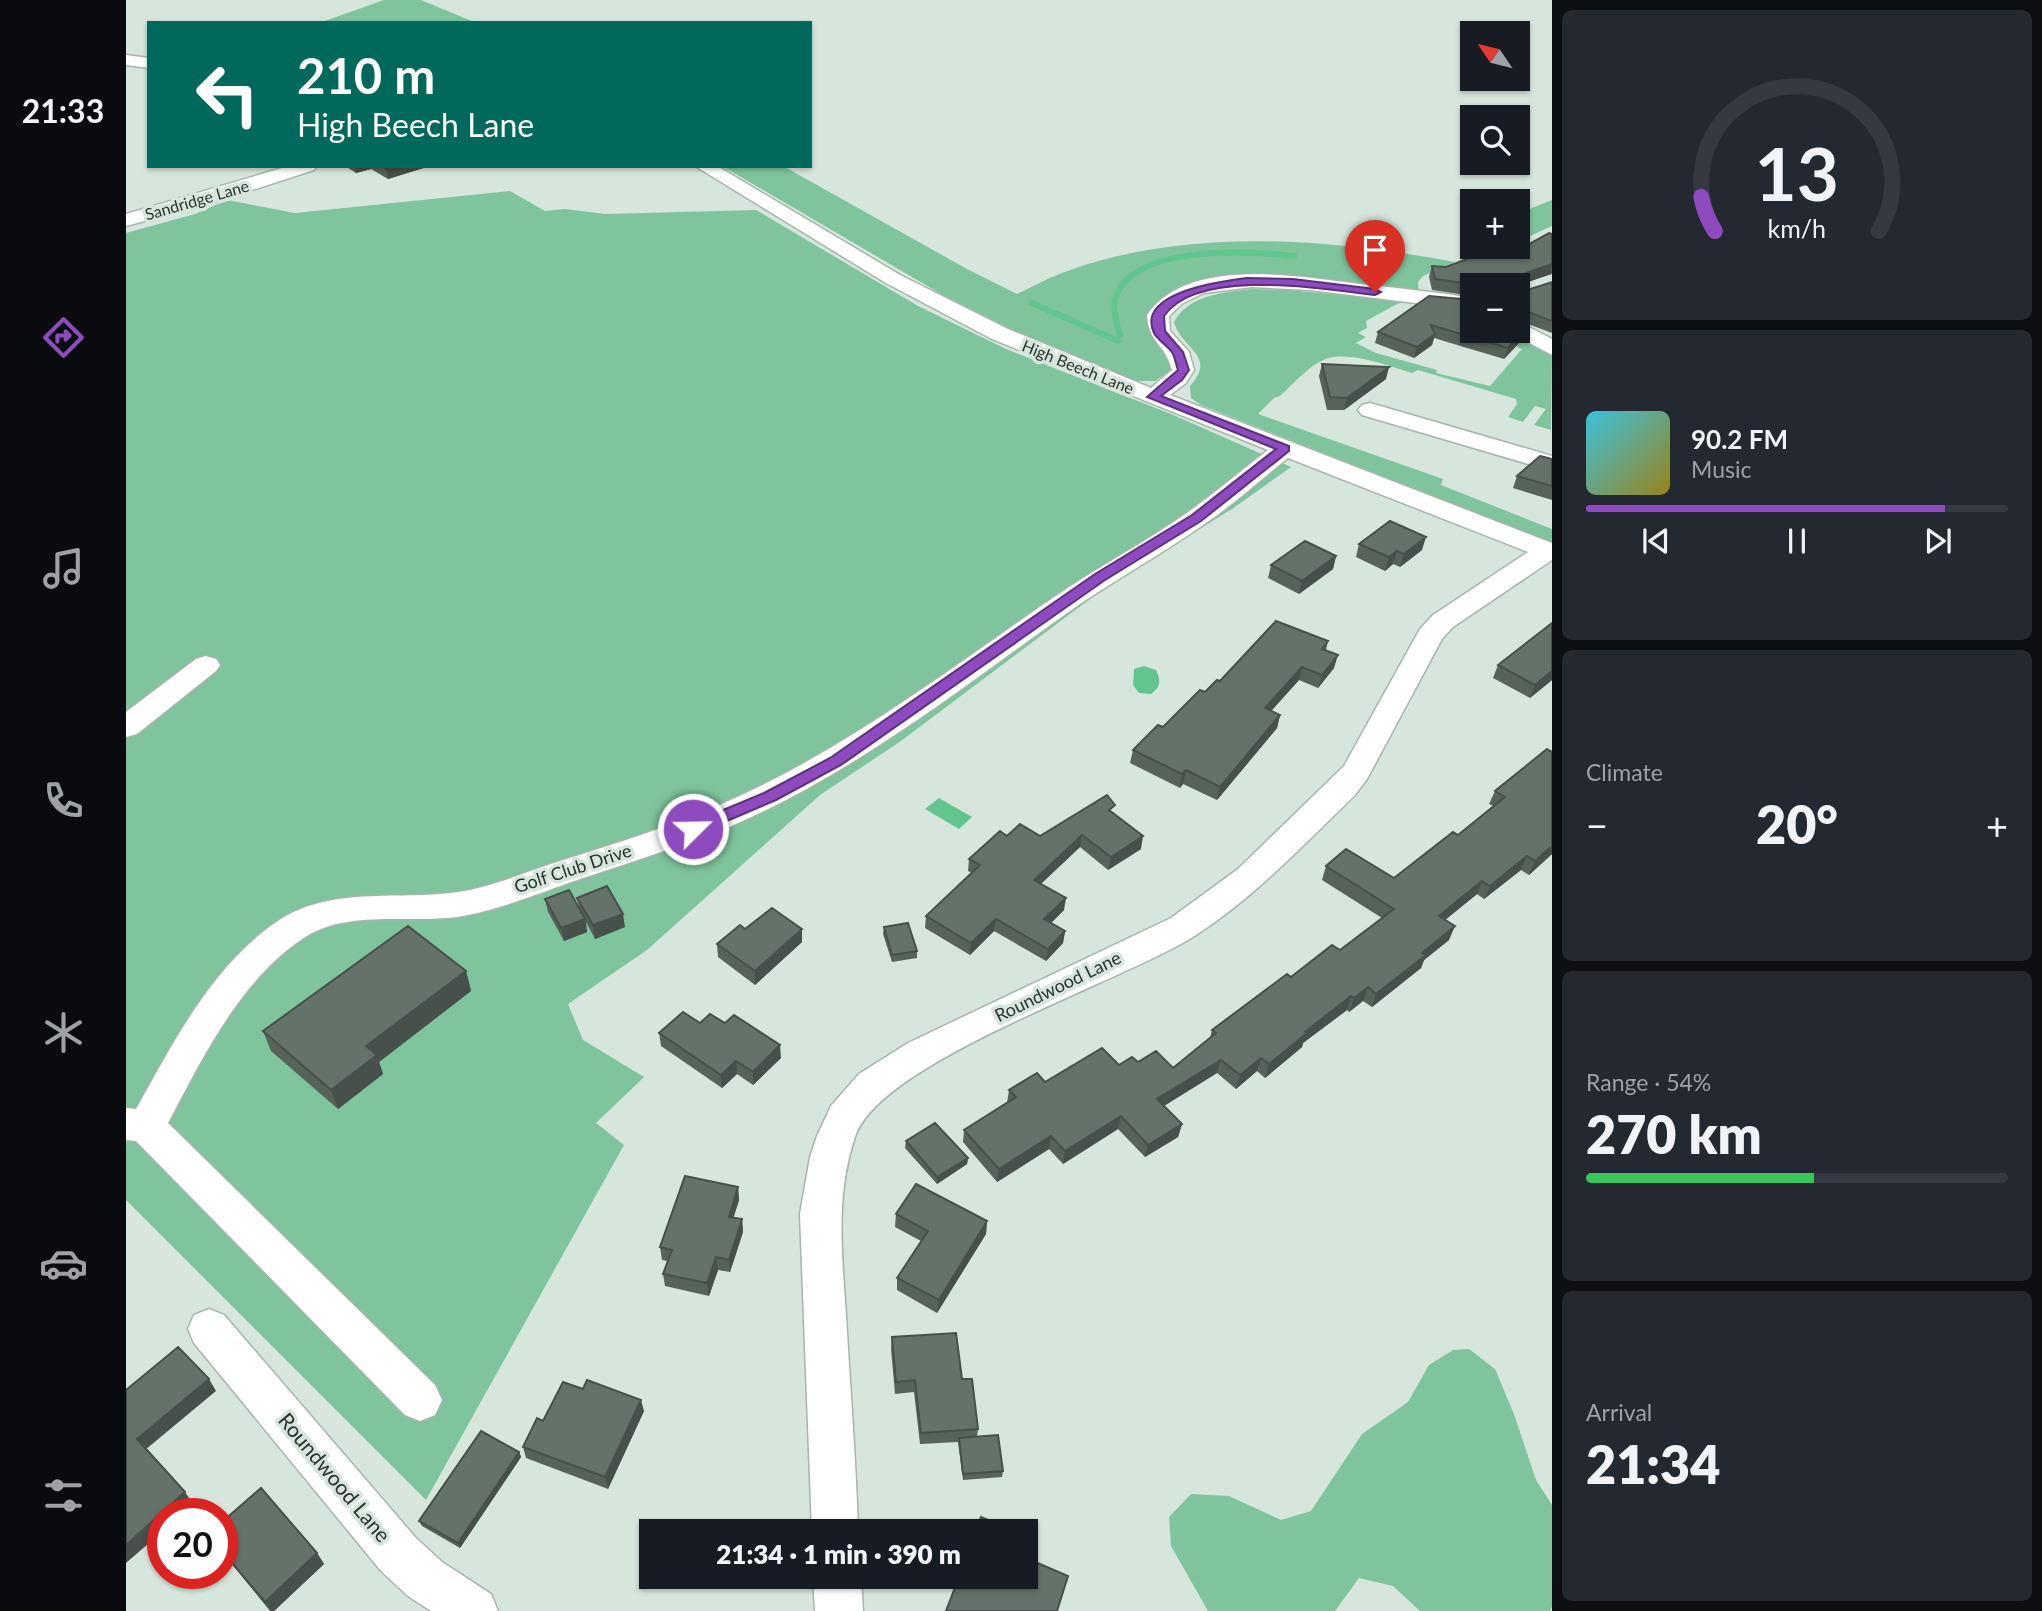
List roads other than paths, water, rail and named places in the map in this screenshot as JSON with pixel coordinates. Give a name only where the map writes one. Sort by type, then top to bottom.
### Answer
[{"type":"street","points":[[126,60],[147,63]]},
{"type":"street","name":"Sandridge Lane","points":[[126,220],[208,198],[302,168]]},
{"type":"street","name":"High Beech Lane","points":[[707,168],[893,279],[964,317],[1031,348],[1550,551]]},
{"type":"street","points":[[1153,397],[1178,378],[1183,370],[1178,352],[1159,332],[1158,316],[1174,300],[1205,287],[1247,281],[1293,282],[1460,303]]},
{"type":"street","points":[[1530,335],[1552,348]]},
{"type":"street","points":[[1370,410],[1461,436],[1519,442],[1552,464]]},
{"type":"street","name":"Golf Club Drive","points":[[136,1125],[184,1059],[237,978],[265,946],[296,925],[331,912],[369,907],[410,909],[456,905],[524,886],[669,837],[770,797],[835,761],[1100,577],[1197,518],[1285,448]]},
{"type":"street","name":"Roundwood Lane","points":[[834,1519],[820,1214],[827,1165],[841,1119],[859,1095],[886,1072],[1183,927],[1217,904],[1250,877],[1343,788],[1356,772],[1430,635],[1443,621],[1550,551]]},
{"type":"street","points":[[126,727],[206,664]]},
{"type":"street","points":[[136,1125],[420,1400]]},
{"type":"street","name":"Roundwood Lane","points":[[209,1329],[398,1554],[425,1579],[474,1611]]},
{"type":"street","points":[[838,1589],[839,1611]]},
{"type":"waterway","points":[[1120,335],[1114,303],[1124,284],[1141,270],[1165,260],[1192,255],[1248,253],[1294,256]]},
{"type":"waterway","points":[[1032,303],[1118,341]]}]
